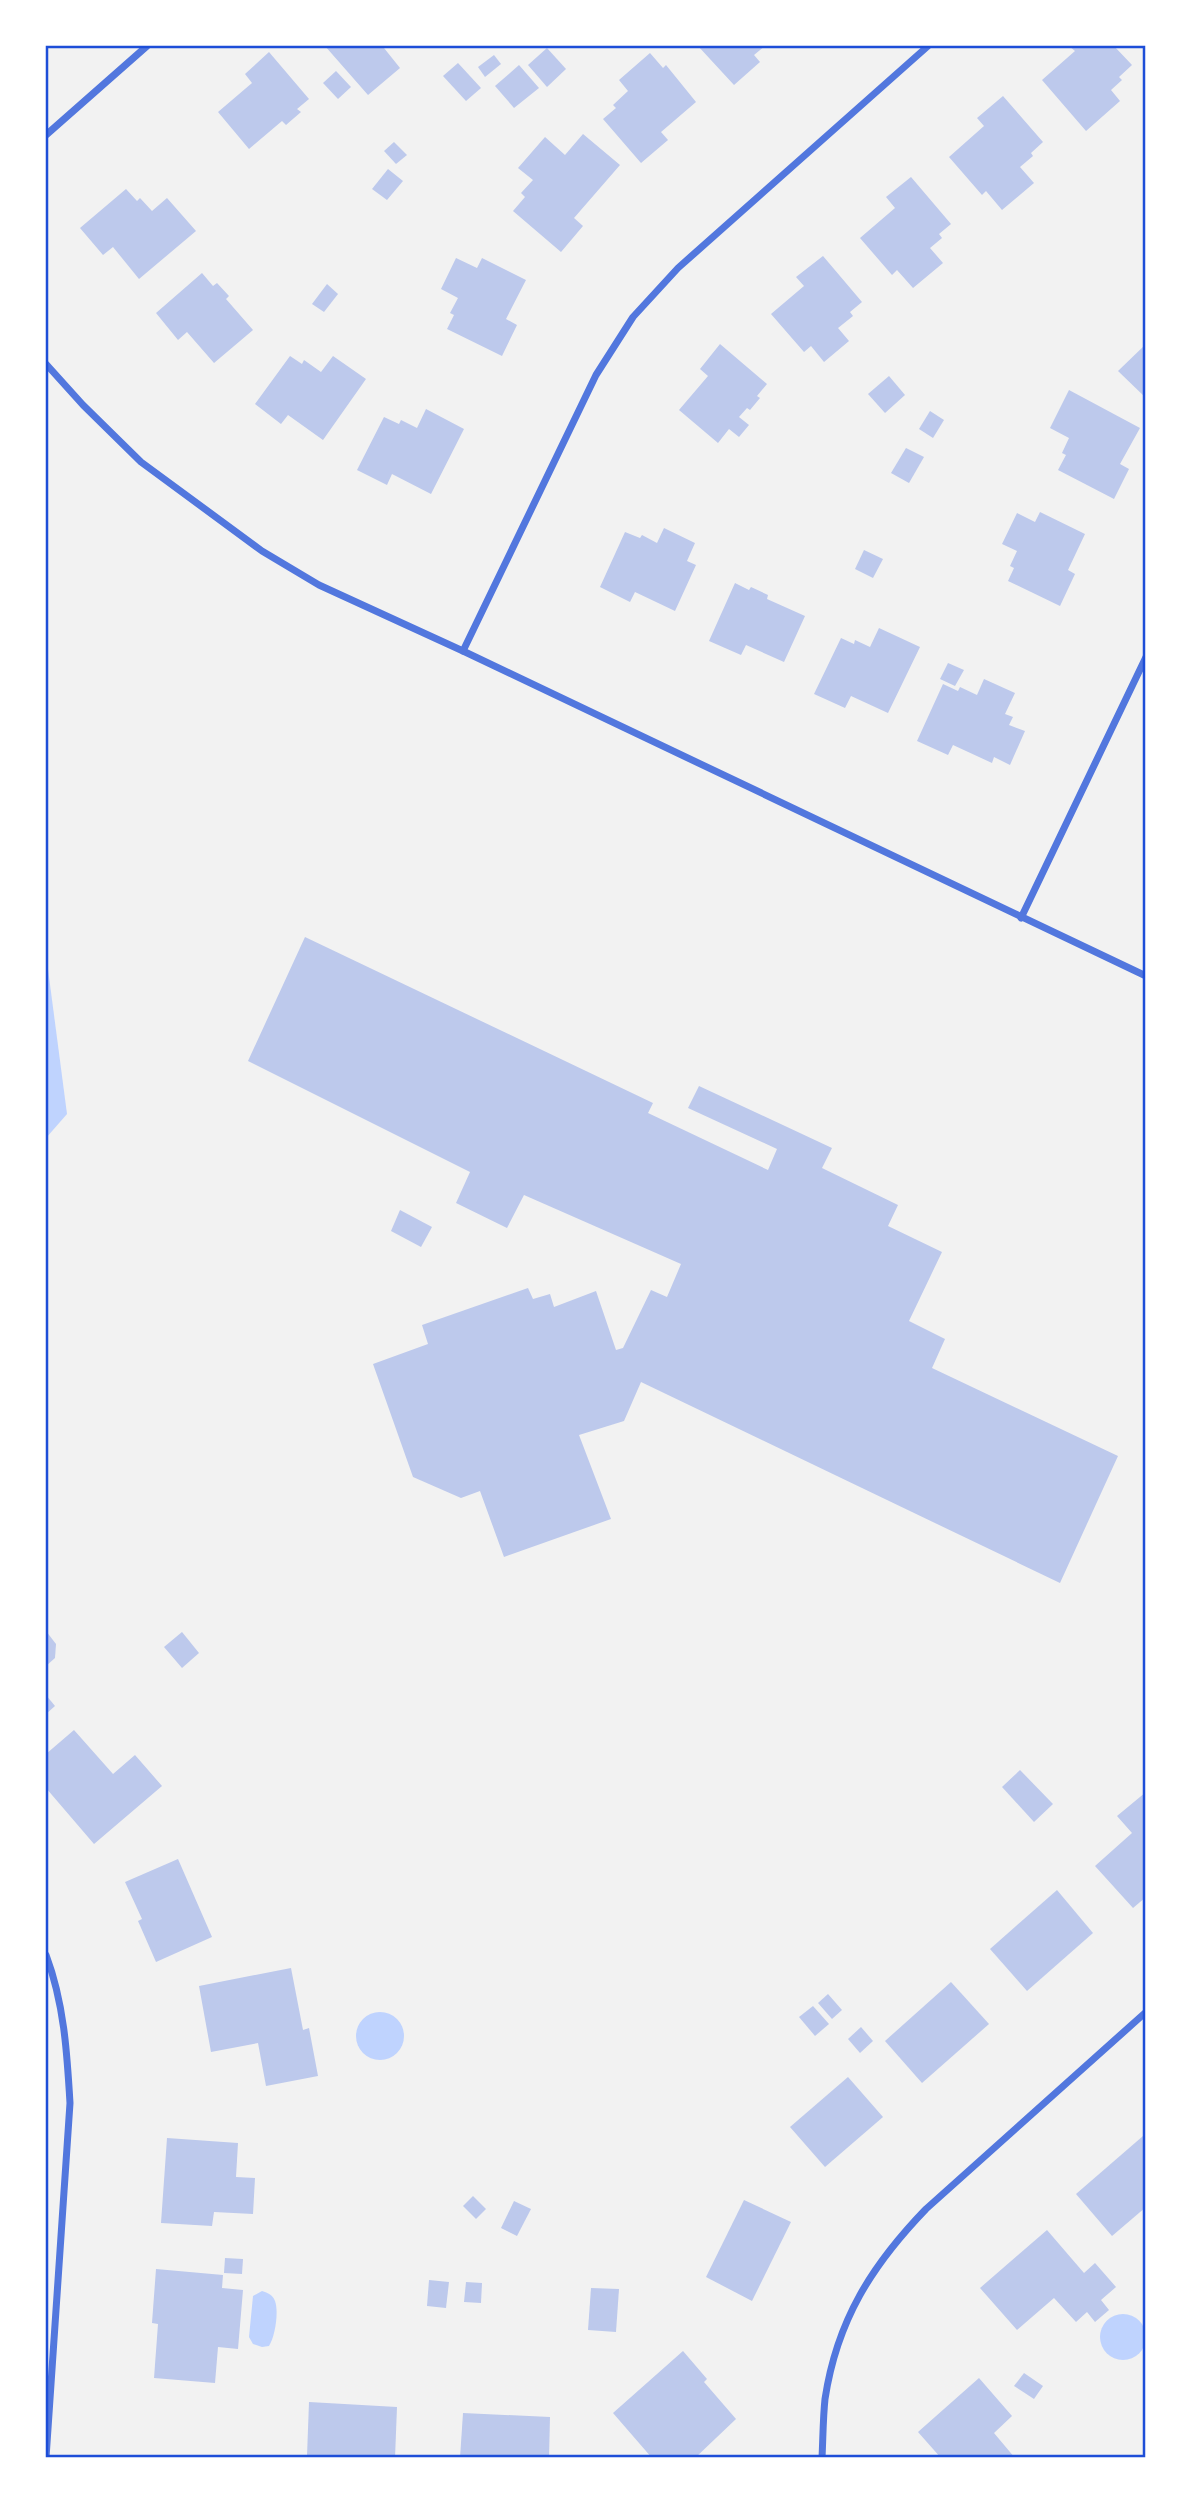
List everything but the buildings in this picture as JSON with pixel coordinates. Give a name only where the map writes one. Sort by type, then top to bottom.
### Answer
[{"type":"street","points":[[46,135],[148,46]]},
{"type":"street","points":[[463,651],[596,375],[633,317],[678,268],[928,46]]},
{"type":"street","points":[[46,364],[91,414],[141,462],[252,544],[319,585],[1146,976]]},
{"type":"street","points":[[1021,918],[1146,657]]},
{"type":"street","points":[[46,1955],[56,1982],[65,2034],[70,2103],[46,2458]]},
{"type":"street","points":[[822,2458],[825,2399],[836,2350],[851,2309],[894,2242],[926,2209],[1146,2012]]},
{"type":"water","points":[[46,954],[67,1114],[46,1138]]},
{"type":"water","points":[[380,2012],[397,2019],[404,2036],[397,2053],[380,2060],[363,2053],[356,2036],[363,2019]]},
{"type":"water","points":[[262,2291],[273,2297],[277,2311],[271,2342],[269,2346],[262,2347],[253,2344],[249,2337],[253,2296]]},
{"type":"water","points":[[1123,2314],[1139,2321],[1146,2337],[1139,2353],[1123,2360],[1107,2353],[1100,2337],[1107,2321]]}]
